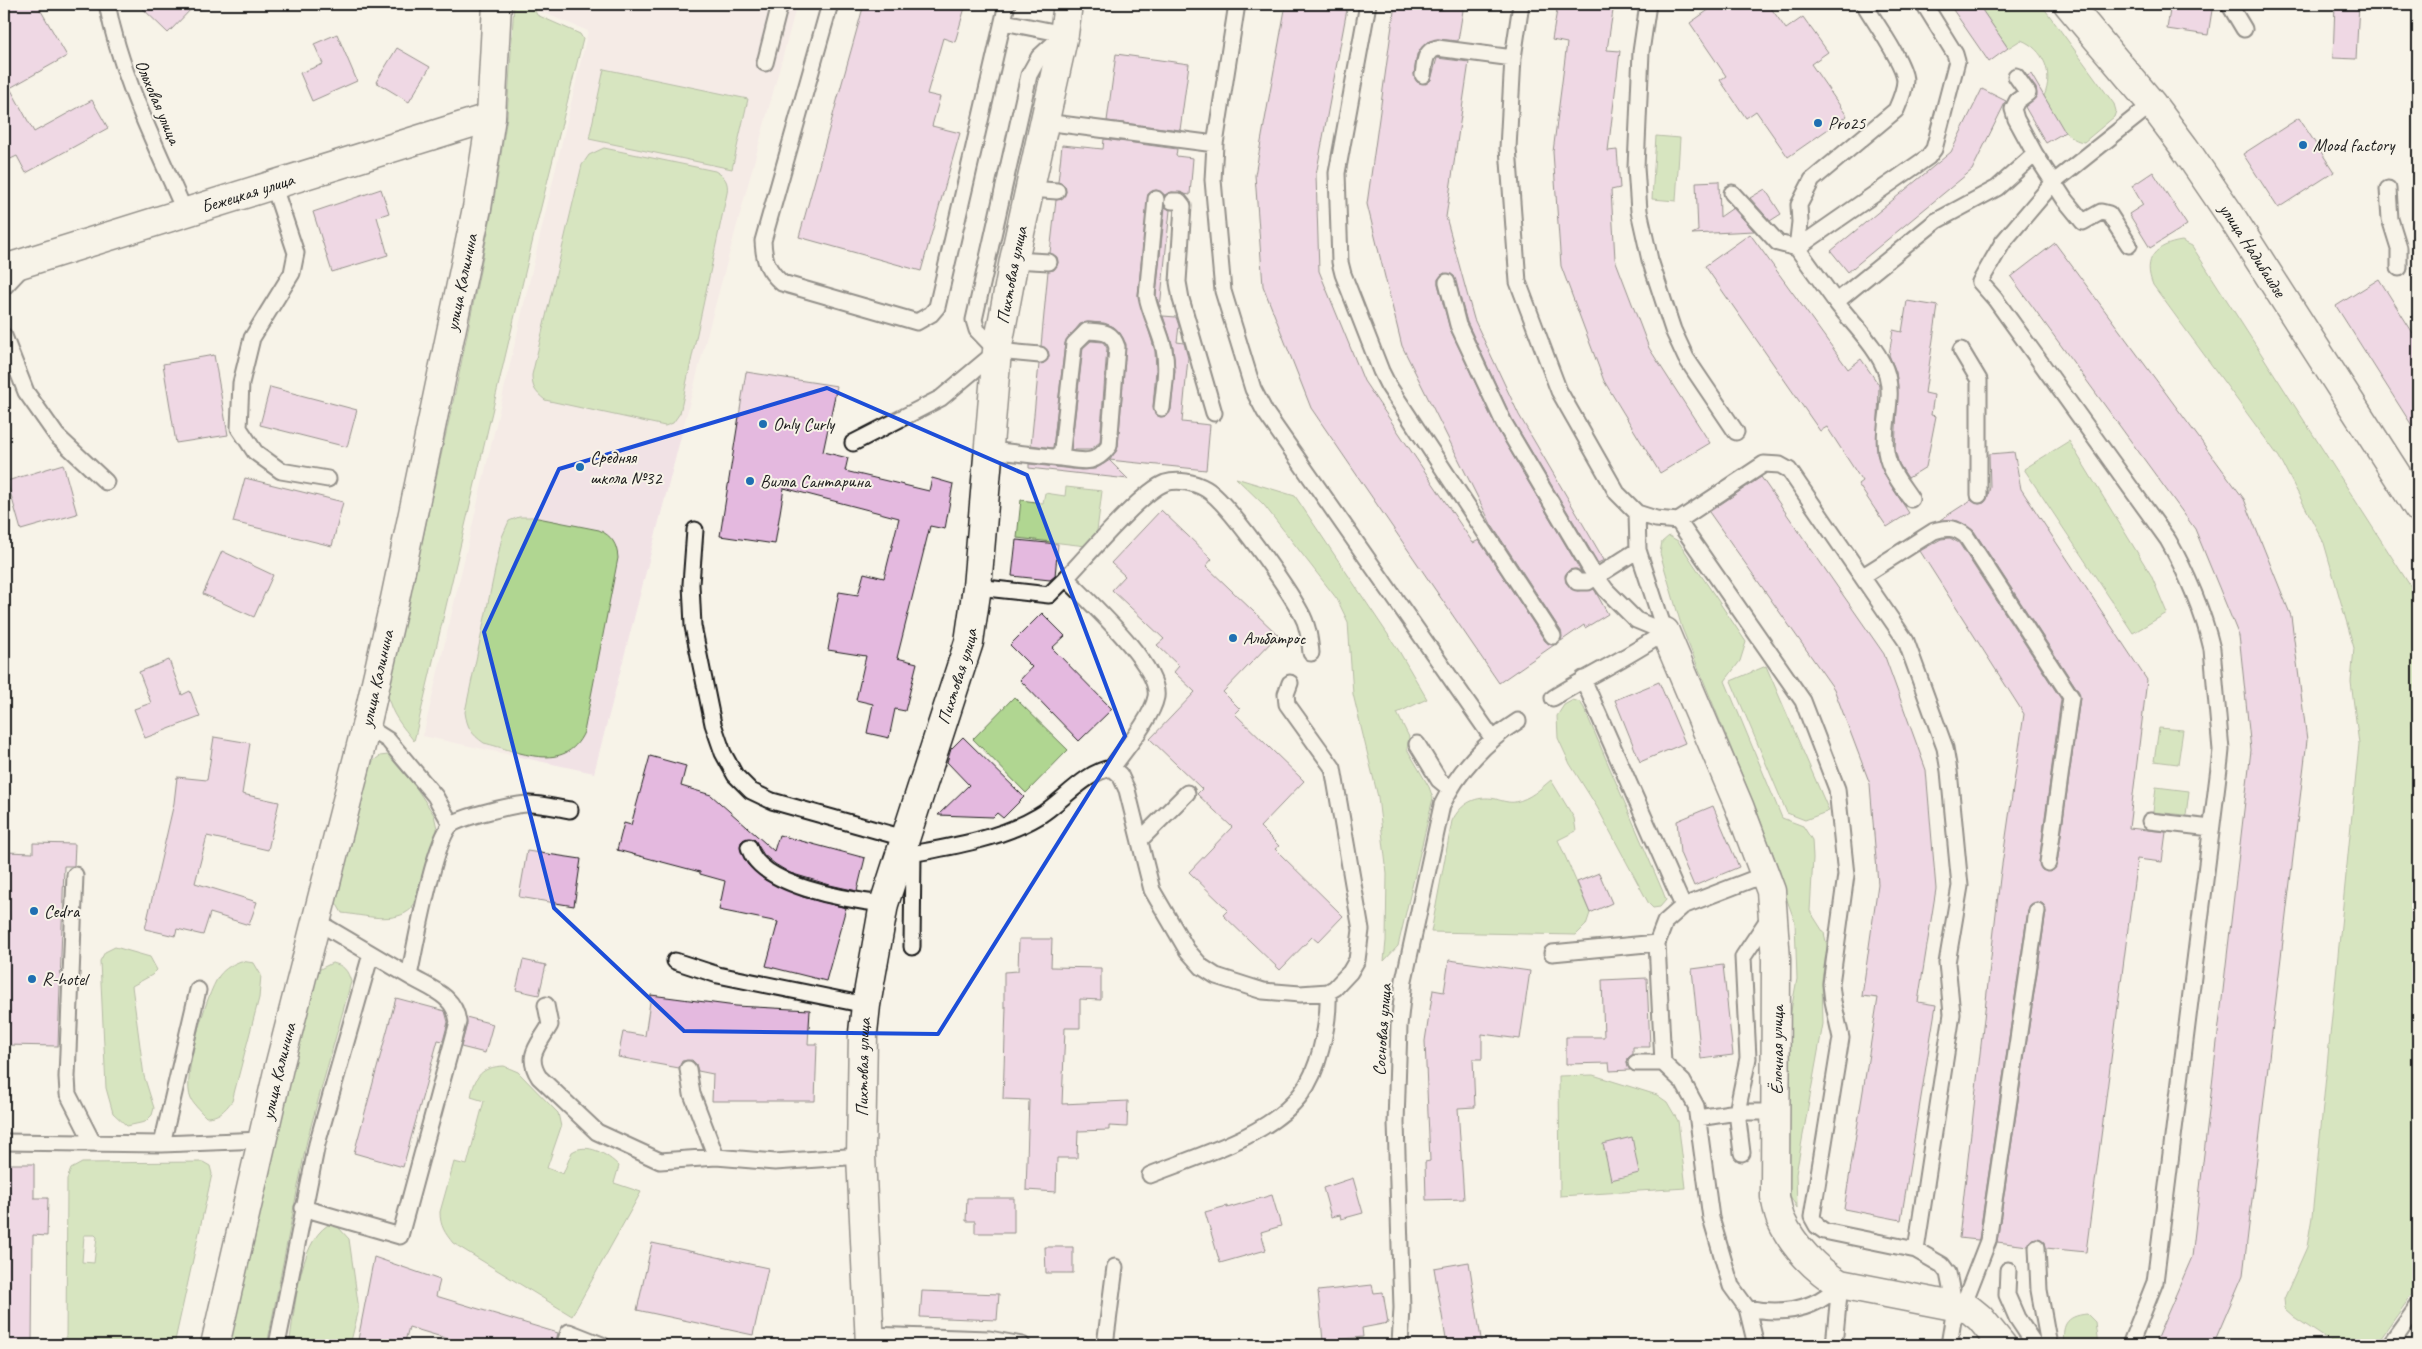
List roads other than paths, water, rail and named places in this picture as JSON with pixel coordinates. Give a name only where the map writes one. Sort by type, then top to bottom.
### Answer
[{"type":"street","name":"улица Калинина","points":[[215,1345],[316,921],[366,726],[395,599],[475,217],[491,117],[497,4]]},
{"type":"street","name":"Пихтовая улица","points":[[870,1340],[862,1156],[863,1033],[866,1005],[884,904],[905,849],[969,642],[976,587],[998,351],[1014,260],[1064,34],[1068,4]]},
{"type":"street","name":"улица Надибаидзе","points":[[2068,4],[2152,104],[2231,216],[2418,508]]},
{"type":"street","name":"Бежецкая улица","points":[[16,265],[491,117]]},
{"type":"street","name":"Ёлочная улица","points":[[1665,632],[1766,874],[1774,912],[1777,1112],[1775,1197],[1780,1219],[1811,1262],[1828,1277],[1840,1284],[1962,1308]]},
{"type":"street","points":[[1962,1308],[1980,1318],[2002,1345]]},
{"type":"lane","name":"Ольховая улица","points":[[107,4],[119,57],[128,83],[185,212]]},
{"type":"lane","points":[[765,63],[780,4]]},
{"type":"lane","points":[[830,4],[763,241],[764,260],[770,273],[782,283],[917,322],[931,314],[937,307],[1008,4]]},
{"type":"lane","points":[[1237,4],[1215,144],[1213,180],[1223,291],[1253,389],[1265,412],[1493,739]]},
{"type":"lane","points":[[1368,4],[1337,173],[1340,262],[1343,274],[1380,371],[1554,636]]},
{"type":"lane","points":[[1521,4],[1513,58],[1508,148],[1518,282],[1559,391],[1617,492],[1637,513],[1656,519],[1678,521],[1764,464],[1780,465],[1789,470],[1906,641],[1945,748],[1960,886],[1947,963],[1952,1014],[1916,1250]]},
{"type":"lane","points":[[1648,4],[1641,52],[1636,167],[1643,226],[1650,260],[1673,330],[1686,358],[1736,432]]},
{"type":"lane","points":[[1797,248],[1800,222],[1798,205],[1812,180],[1896,110],[1902,96],[1905,79],[1895,54],[1864,4]]},
{"type":"lane","points":[[1797,248],[1928,157],[1934,149],[1957,61],[1955,54],[1924,4]]},
{"type":"lane","points":[[2229,4],[2244,29]]},
{"type":"lane","points":[[1004,22],[1064,34]]},
{"type":"lane","points":[[1040,354],[998,351],[977,330],[974,312],[1028,75],[1039,57],[1064,34]]},
{"type":"lane","points":[[1423,75],[1426,55],[1431,50],[1437,48],[1513,58]]},
{"type":"lane","points":[[2016,76],[2028,93],[2017,101],[2013,109],[2016,119],[2053,183],[2083,222],[2101,212],[2109,214],[2129,245]]},
{"type":"lane","points":[[2130,1345],[2155,1282],[2221,750],[2212,649],[2209,636],[2177,556],[2135,492],[1995,299],[1980,282],[2003,242],[2053,183],[2152,104]]},
{"type":"lane","points":[[1045,122],[1215,144]]},
{"type":"lane","points":[[1836,302],[1936,221],[1997,188],[2035,154]]},
{"type":"lane","points":[[273,184],[296,253],[292,273],[252,338],[240,383],[239,428],[255,452],[281,471],[328,479]]},
{"type":"lane","points":[[1030,189],[1057,191]]},
{"type":"lane","points":[[2388,189],[2390,219],[2399,248],[2399,268]]},
{"type":"lane","points":[[1732,193],[1778,243],[1797,248],[1882,361],[1889,388],[1885,446],[1889,464],[1911,499]]},
{"type":"lane","points":[[1156,199],[1147,296],[1149,307],[1164,347],[1166,365],[1162,408]]},
{"type":"lane","points":[[1172,200],[1179,201],[1183,206],[1178,282],[1193,361],[1214,413]]},
{"type":"lane","points":[[1014,260],[1049,262]]},
{"type":"lane","points":[[4,287],[16,265]]},
{"type":"lane","points":[[1447,282],[1458,325],[1504,423],[1597,578],[1616,601],[1636,620],[1665,632]]},
{"type":"lane","points":[[989,450],[1091,462],[1102,455],[1109,446],[1118,347],[1114,338],[1107,332],[1087,331],[1074,344],[1061,458]]},
{"type":"lane","points":[[4,336],[26,392],[57,436],[106,482]]},
{"type":"lane","points":[[1961,350],[1979,380],[1979,495]]},
{"type":"lane","points":[[854,442],[936,401],[998,351]]},
{"type":"lane","points":[[976,587],[1049,594],[1148,493],[1166,483],[1190,482],[1207,489],[1224,504],[1277,577],[1301,613],[1310,636],[1311,653]]},
{"type":"lane","points":[[1637,513],[1638,550],[1665,632]]},
{"type":"lane","points":[[1678,521],[1803,701],[1837,789],[1846,875],[1831,984],[1841,1038],[1812,1217],[1817,1226],[1824,1231],[1916,1250],[1942,1265],[1948,1273],[1962,1308]]},
{"type":"lane","points":[[1863,576],[1934,531],[1945,527],[1960,532],[1966,536],[2071,697],[2048,863]]},
{"type":"lane","points":[[695,530],[691,584],[693,626],[713,724],[722,753],[735,775],[751,791],[772,801],[905,849],[970,843],[1038,817],[1099,771],[1112,768],[1144,722],[1156,696],[1151,675],[1132,646],[1066,578]]},
{"type":"lane","points":[[1574,578],[1583,583],[1597,578],[1638,550]]},
{"type":"lane","points":[[1553,698],[1665,632]]},
{"type":"lane","points":[[1583,679],[1683,906]]},
{"type":"lane","points":[[1112,768],[1120,774],[1127,790],[1152,890],[1187,950],[1202,967],[1216,976],[1263,991],[1300,994],[1328,992],[1335,988],[1350,972],[1357,960],[1361,930],[1333,768],[1286,704],[1286,694],[1290,683]]},
{"type":"lane","name":"Сосновая улица","points":[[1400,1345],[1402,1308],[1396,1123],[1399,1026],[1404,980],[1442,805],[1450,789],[1470,763],[1493,739],[1518,721]]},
{"type":"lane","points":[[366,726],[388,740],[435,796],[451,824]]},
{"type":"lane","points":[[1417,744],[1439,780],[1450,789]]},
{"type":"lane","points":[[1140,840],[1187,793]]},
{"type":"lane","points":[[410,976],[426,896],[442,839],[451,824],[482,813],[528,804],[570,810]]},
{"type":"lane","points":[[2150,820],[2211,828]]},
{"type":"lane","points":[[748,847],[751,856],[757,864],[784,881],[856,901],[884,904]]},
{"type":"lane","points":[[905,849],[914,895],[912,947]]},
{"type":"lane","points":[[1663,1062],[1657,943],[1665,922],[1683,906],[1766,874]]},
{"type":"lane","points":[[75,875],[67,1077],[68,1094],[93,1144]]},
{"type":"lane","points":[[1742,1153],[1737,1112],[1748,1058],[1743,958],[1774,912]]},
{"type":"lane","points":[[1949,1345],[1988,1242],[2037,912]]},
{"type":"lane","points":[[304,1208],[400,1236],[458,1022],[452,1001],[316,921]]},
{"type":"lane","points":[[1552,954],[1657,943]]},
{"type":"lane","points":[[277,1345],[317,1144],[371,954]]},
{"type":"lane","points":[[675,961],[718,975],[866,1005]]},
{"type":"lane","points":[[162,1144],[198,990]]},
{"type":"lane","points":[[1150,1175],[1240,1138],[1276,1119],[1301,1095],[1316,1066],[1326,1032],[1329,1006],[1328,992]]},
{"type":"lane","points":[[546,1005],[550,1025],[531,1059],[532,1067],[539,1076],[598,1132],[660,1160],[716,1158],[776,1162],[862,1156]]},
{"type":"lane","points":[[1636,1064],[1663,1062],[1676,1072],[1692,1095],[1698,1118],[1711,1218],[1731,1286],[1747,1308],[1756,1345]]},
{"type":"lane","points":[[688,1069],[692,1094],[716,1158]]},
{"type":"lane","points":[[1698,1118],[1737,1112],[1777,1112]]},
{"type":"lane","points":[[4,1142],[162,1144],[264,1140]]},
{"type":"lane","points":[[2036,1247],[2039,1290],[2049,1345]]},
{"type":"lane","points":[[1104,1345],[1115,1267]]},
{"type":"lane","points":[[2008,1270],[2007,1295],[2017,1318],[2035,1345]]},
{"type":"lane","points":[[1747,1308],[1770,1313],[1805,1307],[1828,1297],[1840,1284]]},
{"type":"lane","points":[[1834,1345],[1840,1284]]},
{"type":"lane","points":[[2390,1345],[2418,1306]]},
{"type":"lane","points":[[564,1345],[570,1332],[602,1345]]},
{"type":"lane","points":[[870,1340],[989,1339],[1022,1345]]},
{"type":"place","name":"Pro25","points":[[1818,123]]},
{"type":"place","name":"Mood factory","points":[[2303,145]]},
{"type":"place","name":"Only Curly","points":[[763,424]]},
{"type":"place","name":"Средняя школа №32","points":[[580,467]]},
{"type":"place","name":"Вилла Сантарина","points":[[750,481]]},
{"type":"place","name":"Альбатрос","points":[[1233,638]]},
{"type":"place","name":"Cedra","points":[[34,911]]},
{"type":"place","name":"R-hotel","points":[[32,979]]}]
